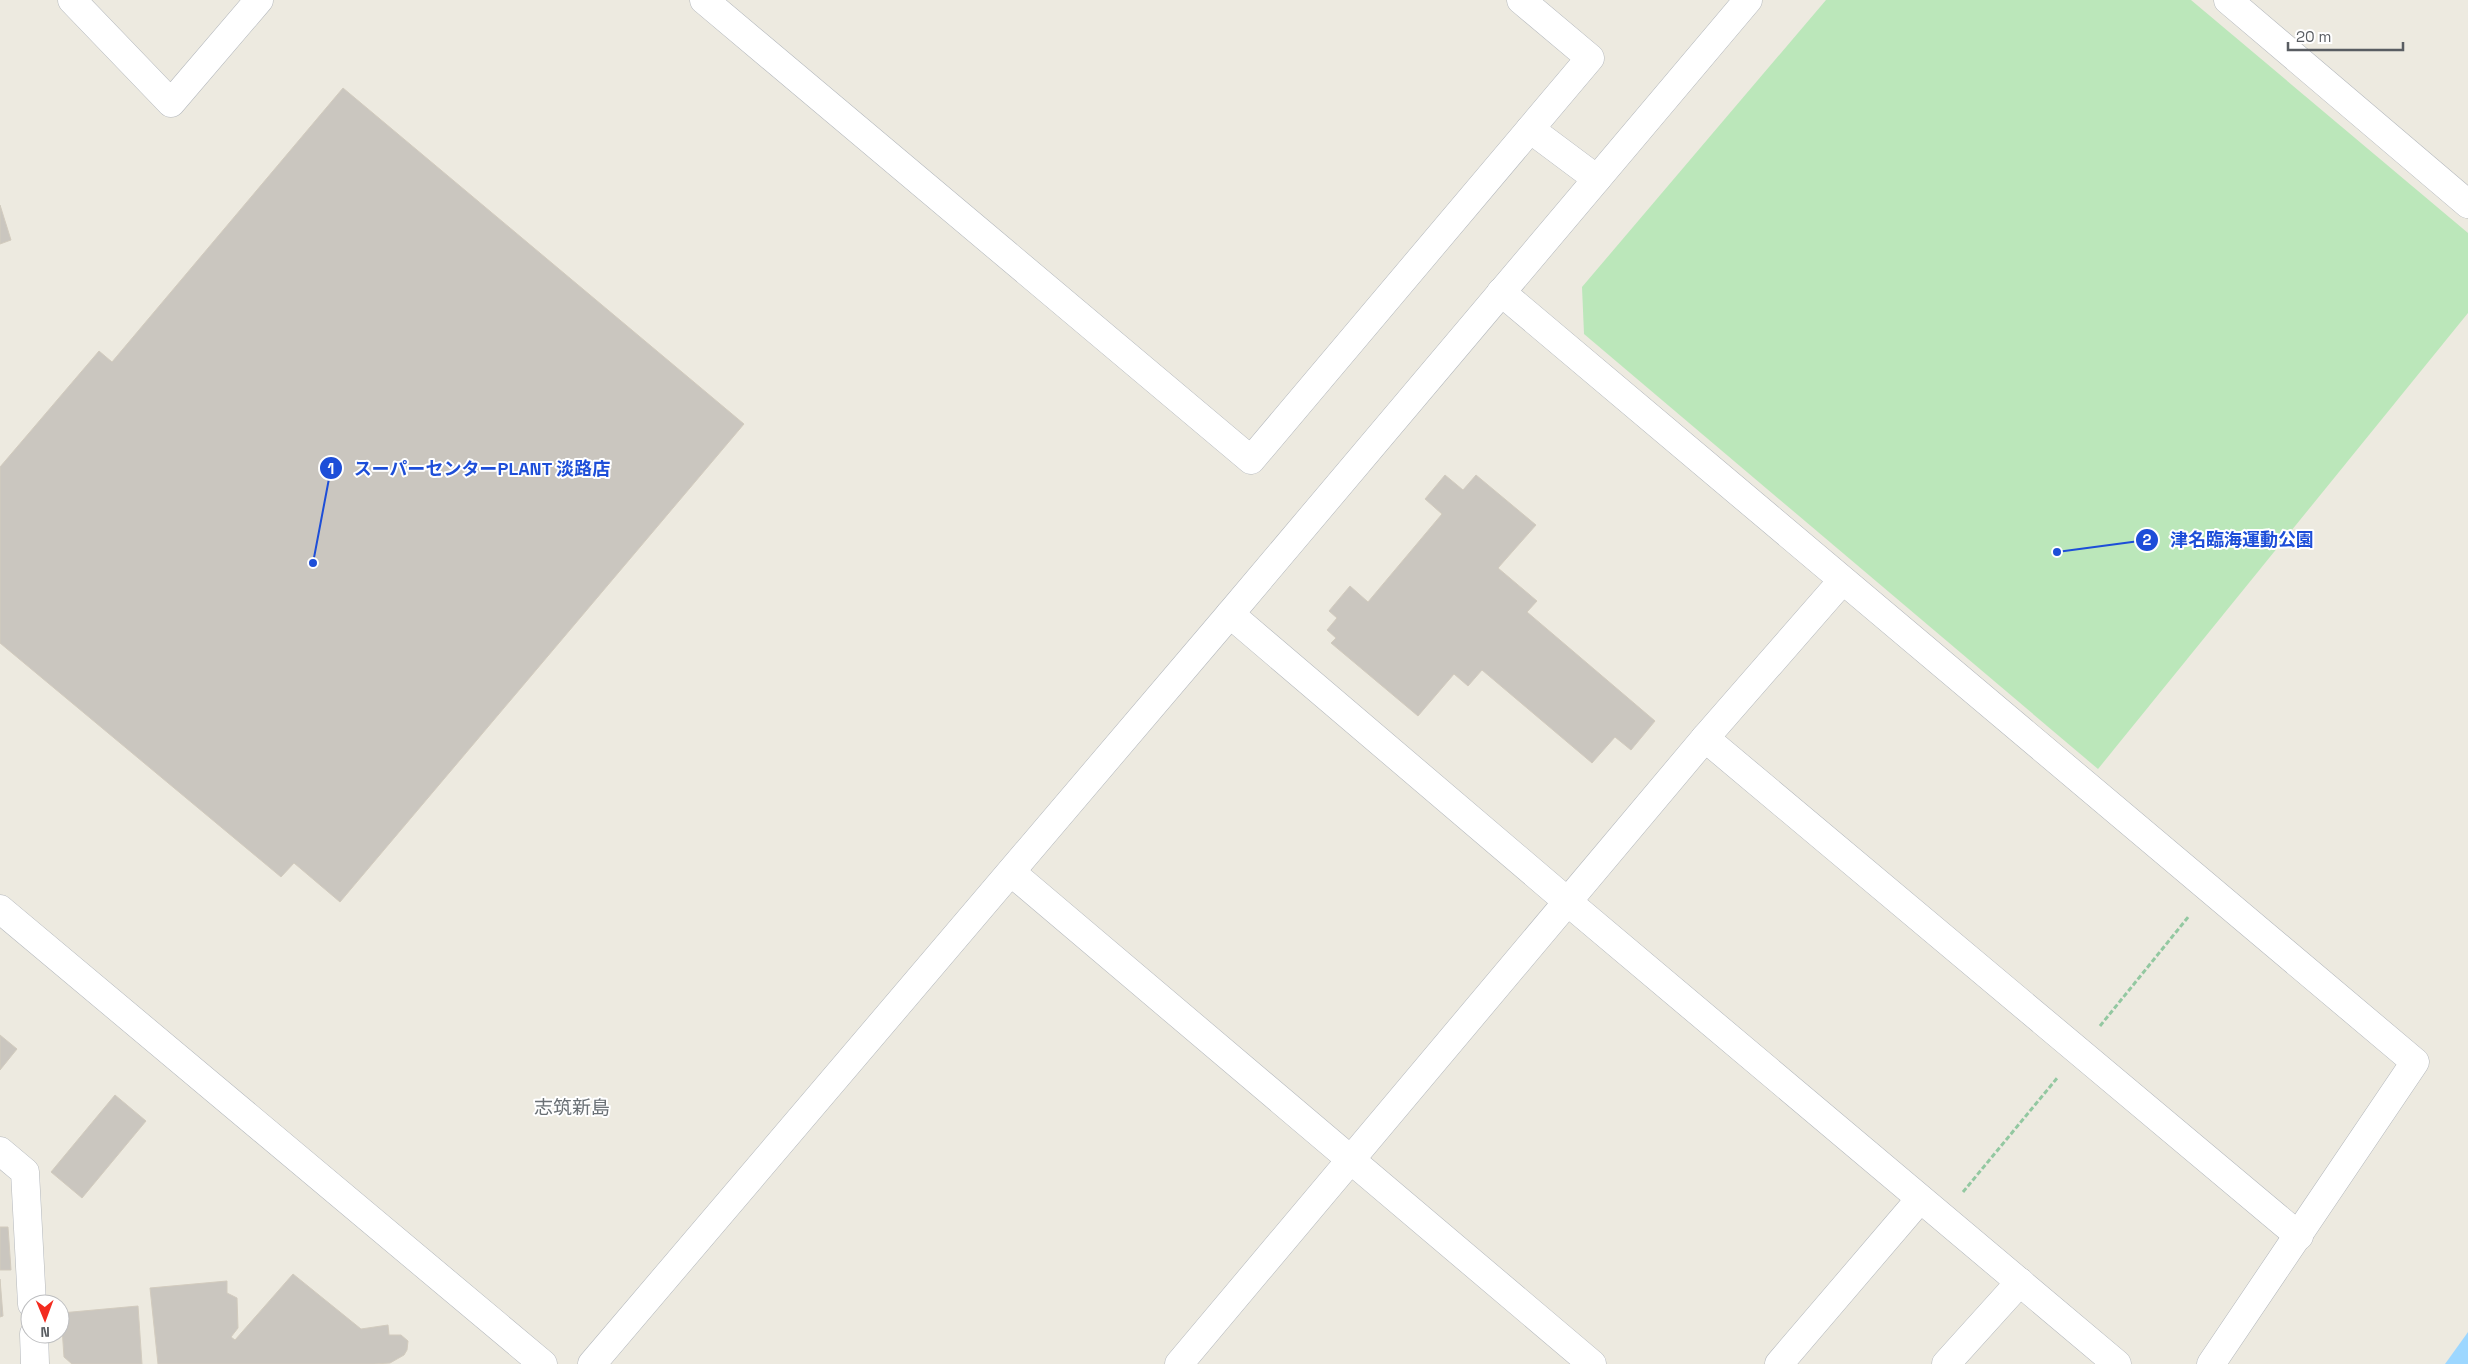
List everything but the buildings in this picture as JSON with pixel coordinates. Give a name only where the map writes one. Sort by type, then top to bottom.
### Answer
[{"type":"street","points":[[72,0],[171,103],[259,0]]},
{"type":"street","points":[[704,0],[1251,460],[1590,58],[1521,0]]},
{"type":"street","points":[[592,1364],[1230,614],[1748,0]]},
{"type":"street","points":[[2228,0],[2468,204]]},
{"type":"street","points":[[1530,129],[1597,179]]},
{"type":"street","points":[[1502,292],[1842,581],[2415,1062],[2211,1364]]},
{"type":"street","points":[[1179,1364],[1705,738],[1842,581]]},
{"type":"street","points":[[1230,614],[1568,902],[2117,1364]]},
{"type":"street","points":[[1705,738],[2299,1236]]},
{"type":"street","points":[[1010,872],[1592,1364]]},
{"type":"street","points":[[0,909],[543,1364]]},
{"type":"street","points":[[0,1151],[25,1172],[31,1294]]},
{"type":"street","points":[[1779,1364],[1920,1199]]},
{"type":"street","points":[[1946,1364],[2020,1282]]},
{"type":"street","points":[[34,1344],[35,1364]]},
{"type":"green space","points":[[1826,0],[2191,0],[2468,233],[2468,313],[2098,769],[1584,334],[1582,287]]},
{"type":"water","points":[[2468,1332],[2468,1364],[2445,1364]]},
{"type":"place","name":"津名臨海運動公園","points":[[2057,552]]},
{"type":"place","name":"スーパーセンターPLANT 淡路店","points":[[313,563]]},
{"type":"district","name":"志筑新島","points":[[572,1107]]}]
